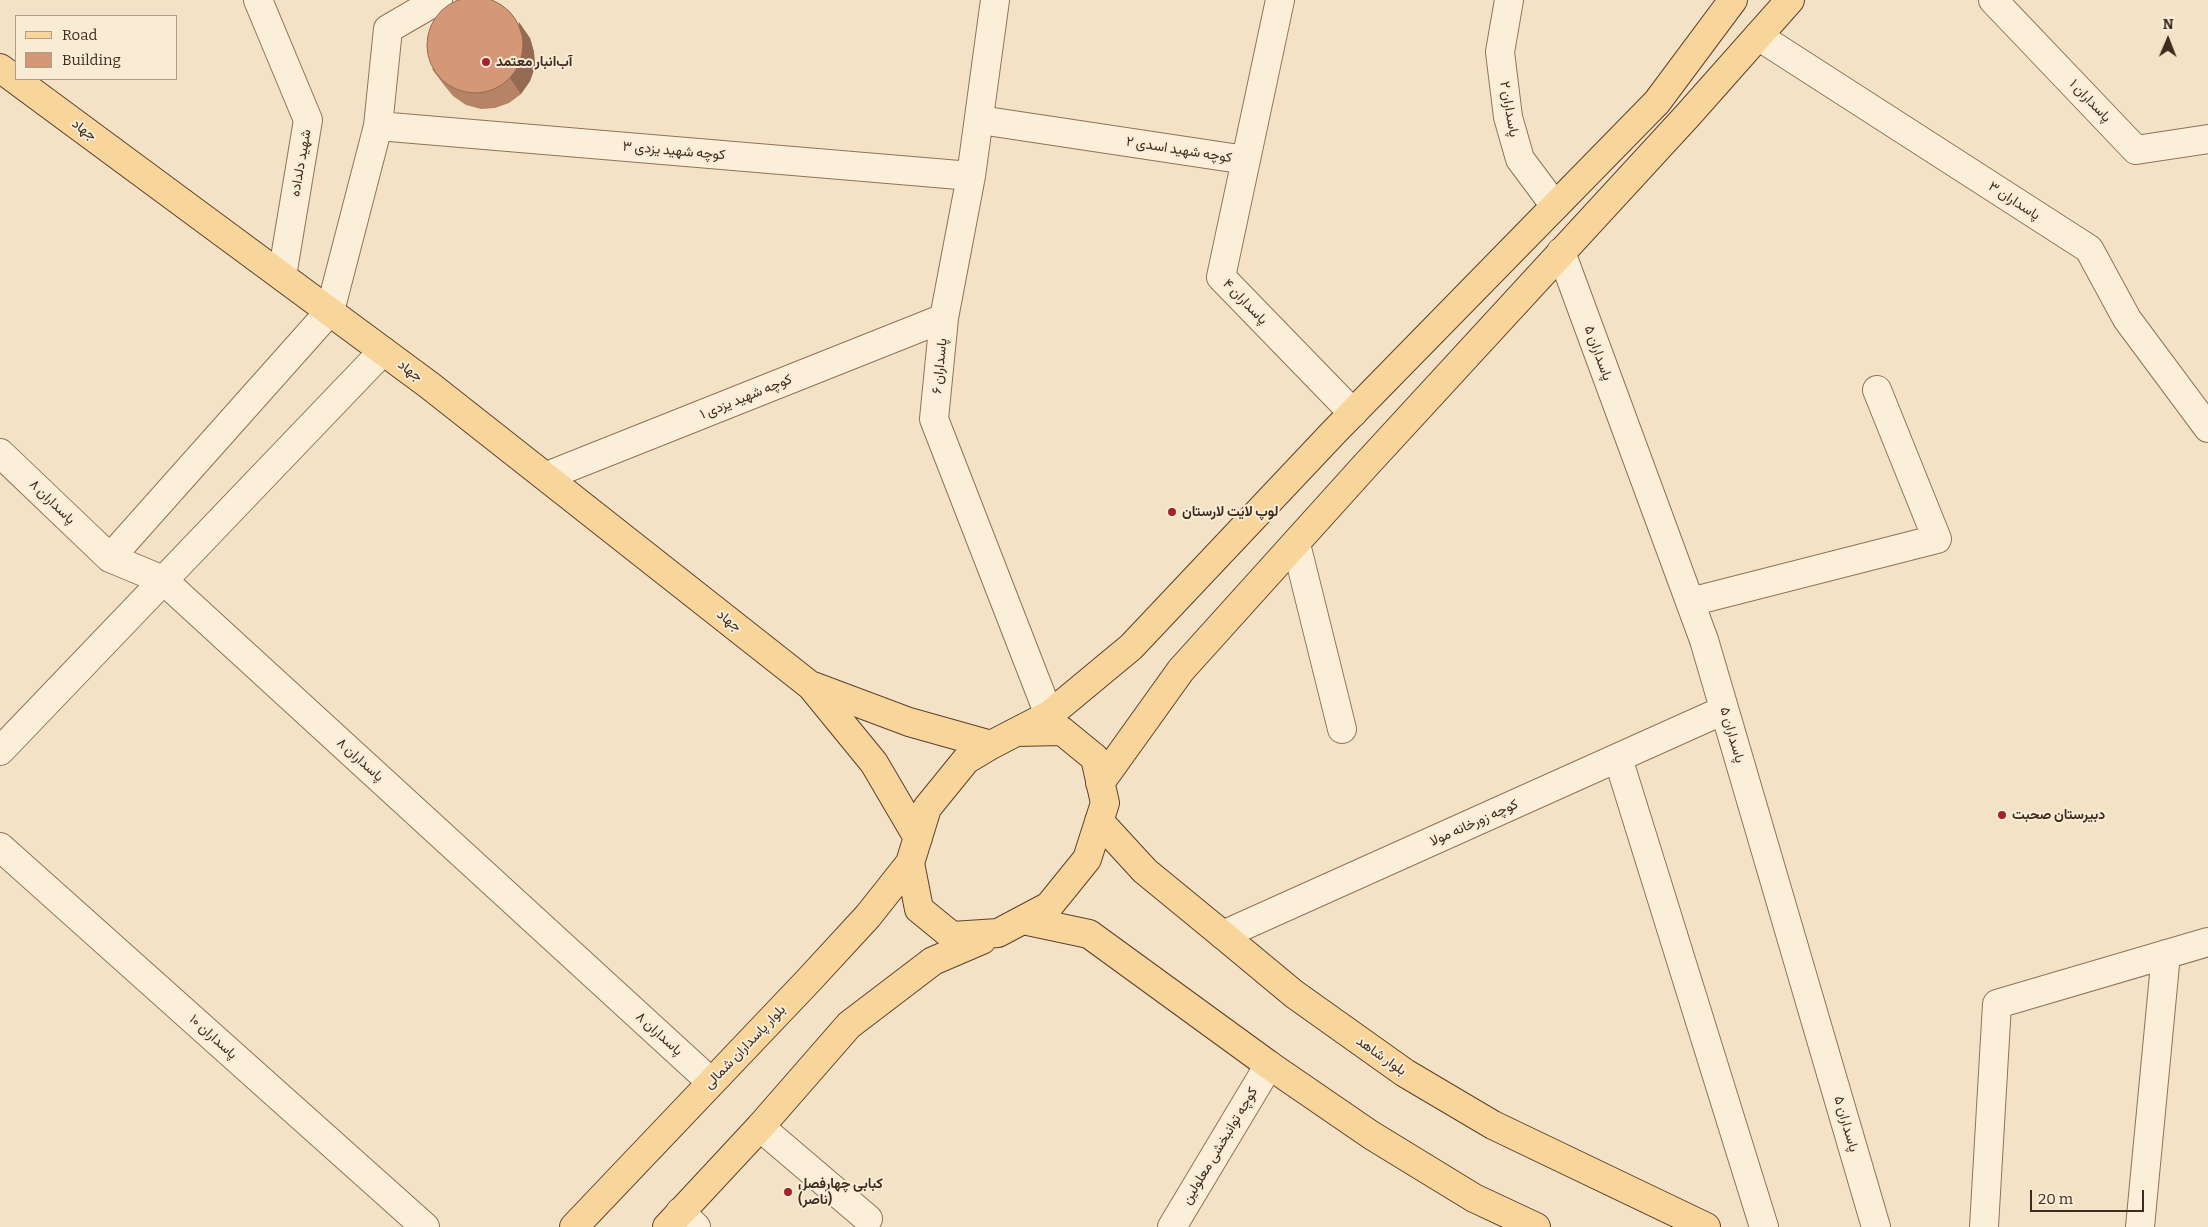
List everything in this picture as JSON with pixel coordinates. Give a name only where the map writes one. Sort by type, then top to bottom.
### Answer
[{"type":"main road","points":[[998,933],[952,936],[919,909],[914,851],[927,808],[966,760],[1049,715],[1131,648],[1353,413],[1657,102],[1733,0]]},
{"type":"main road","points":[[1100,783],[1181,670],[1790,0]]},
{"type":"main road","name":"جهاد","points":[[0,68],[15,79]]},
{"type":"main road","name":"جهاد","points":[[16,80],[330,311],[547,476],[811,686],[874,763],[914,851]]},
{"type":"main road","name":"جهاد","points":[[811,686],[909,722],[991,745]]},
{"type":"main road","points":[[681,1222],[848,1025],[933,961],[998,933],[1049,906],[1087,859],[1105,802],[1095,758],[1062,731],[1016,732]]},
{"type":"main road","name":"بلوار شاهد","points":[[1099,821],[1145,871],[1223,936],[1294,994],[1405,1073],[1493,1125],[1706,1227]]},
{"type":"main road","name":"بلوار پاسداران شمالی","points":[[574,1227],[868,916],[914,851]]},
{"type":"main road","points":[[1023,920],[1089,934],[1269,1065],[1370,1135],[1474,1198],[1536,1227]]},
{"type":"street","name":"شهید دلداده","points":[[258,0],[308,120],[282,276]]},
{"type":"street","points":[[110,558],[330,311],[378,126],[388,29],[438,0]]},
{"type":"street","name":"پاسداران ۶","points":[[995,0],[980,120],[944,318],[934,419],[1049,715]]},
{"type":"street","name":"کوچه شهید اسدی ۲","points":[[980,120],[1246,160],[1280,0]]},
{"type":"street","name":"پاسداران ۲","points":[[1509,0],[1500,52],[1508,117],[1520,159],[1555,206]]},
{"type":"street","name":"پاسداران ۱","points":[[1993,0],[2136,150],[2208,139]]},
{"type":"street","name":"پاسداران ۳","points":[[1758,36],[2089,249],[2127,319],[2208,428]]},
{"type":"street","name":"کوچه شهید یزدی ۳","points":[[378,126],[971,176]]},
{"type":"street","name":"پاسداران ۴","points":[[1246,160],[1221,277],[1353,413]]},
{"type":"street","name":"پاسداران ۵","points":[[1561,252],[1690,602],[1724,710],[1876,1227]]},
{"type":"street","name":"کوچه شهید یزدی ۱","points":[[547,476],[944,318]]},
{"type":"street","points":[[0,751],[383,351]]},
{"type":"street","points":[[1690,602],[1937,540],[1877,390]]},
{"type":"street","name":"پاسداران ۸","points":[[0,453],[110,558],[162,580],[711,1082]]},
{"type":"street","points":[[1296,544],[1342,729]]},
{"type":"street","name":"کوچه زورخانه مولا","points":[[1223,936],[1724,710]]},
{"type":"street","points":[[1618,758],[1764,1227]]},
{"type":"street","name":"پاسداران ۱۰","points":[[0,847],[425,1227]]},
{"type":"street","points":[[1984,1227],[1997,1004],[2208,942]]},
{"type":"street","points":[[2140,1227],[2166,954]]},
{"type":"street","name":"کوچه توانبخشی معلولین","points":[[1172,1227],[1269,1065]]},
{"type":"street","points":[[760,1127],[868,1220]]},
{"type":"building","name":"آب‌انبار معتمد","points":[[457,0],[493,0],[502,5],[515,18],[522,36],[523,45],[520,63],[509,79],[493,90],[475,93],[457,90],[441,79],[430,63],[427,45],[430,27],[441,11]]},
{"type":"place","name":"آب‌انبار معتمد","points":[[486,62]]},
{"type":"place","name":"لوپ لایت لارستان","points":[[1172,512]]},
{"type":"place","name":"دبیرستان صحبت","points":[[2002,815]]},
{"type":"place","name":"کبابی چهارفصل (ناصر)","points":[[788,1192]]}]
